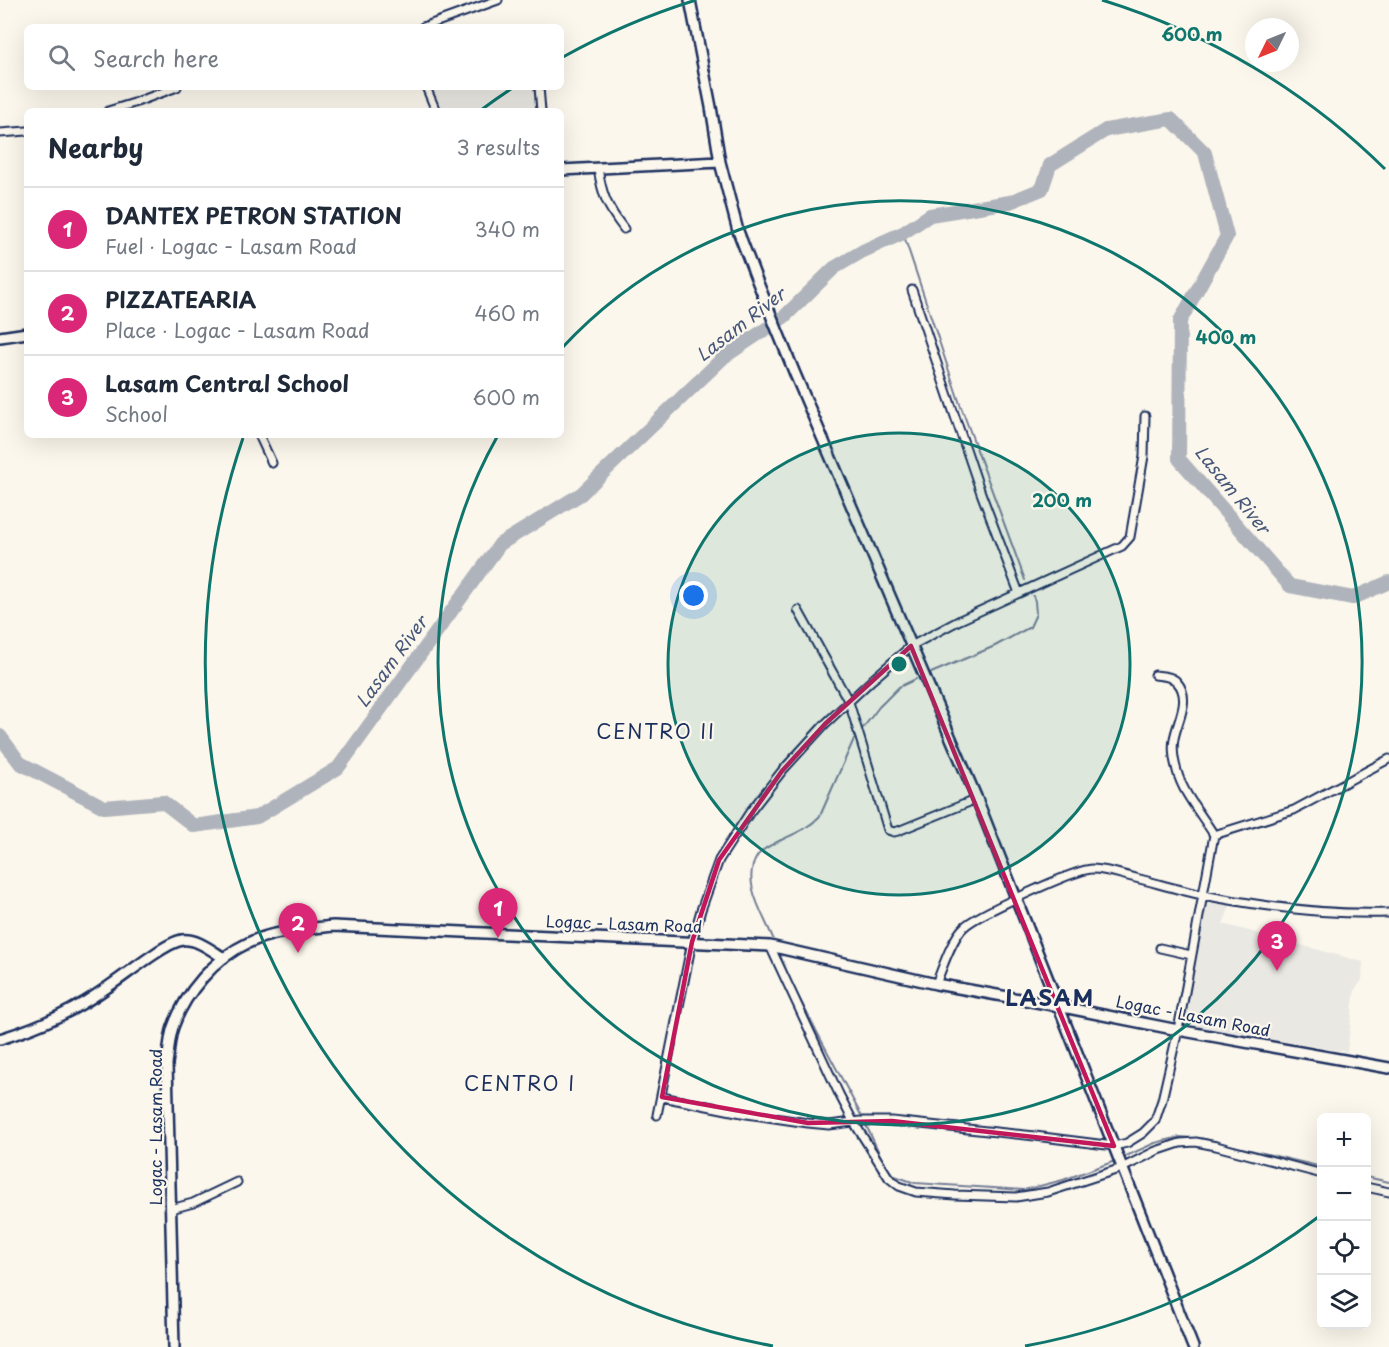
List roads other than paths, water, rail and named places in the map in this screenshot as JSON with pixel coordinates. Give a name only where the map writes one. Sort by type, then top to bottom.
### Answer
[{"type":"main road","points":[[690,0],[720,162],[738,231],[795,374],[977,799],[1193,1347]]},
{"type":"main road","points":[[564,170],[720,162]]},
{"type":"main road","points":[[0,337],[24,333]]},
{"type":"main road","name":"Logac - Lasam Road","points":[[174,1347],[167,1064],[172,1029],[181,1007],[203,978],[224,958],[248,942],[280,933],[333,926],[770,946],[936,984],[1389,1068]]},
{"type":"main road","points":[[0,1040],[50,1020],[85,1002],[159,951],[178,941],[196,941],[224,958]]},
{"type":"street","points":[[431,24],[498,0]]},
{"type":"street","points":[[118,108],[169,90]]},
{"type":"street","points":[[427,90],[435,108]]},
{"type":"street","points":[[539,90],[541,108]]},
{"type":"street","points":[[0,133],[24,131]]},
{"type":"street","points":[[598,168],[605,201],[624,229]]},
{"type":"street","points":[[912,290],[981,493],[1018,592]]},
{"type":"street","points":[[657,1115],[692,942],[701,910],[719,860],[750,812],[782,771],[825,724],[911,646],[1018,592],[1127,542],[1134,522],[1144,456],[1145,416]]},
{"type":"street","points":[[260,438],[272,463]]},
{"type":"street","points":[[798,610],[849,702],[888,830],[898,831],[977,799]]},
{"type":"street","points":[[662,1097],[808,1124],[892,1121],[1114,1146],[1127,1143],[1143,1133],[1155,1121],[1162,1100],[1178,1030],[1214,835],[1180,781],[1176,770],[1173,740],[1183,706],[1181,689],[1172,678],[1155,675]]},
{"type":"street","points":[[1214,835],[1294,810],[1389,759]]},
{"type":"street","points":[[936,984],[963,927],[975,918],[1074,873],[1089,869],[1109,871],[1202,895],[1256,904],[1348,913],[1389,913]]},
{"type":"street","points":[[770,946],[853,1121],[889,1178],[899,1186],[916,1192],[1016,1197],[1048,1192],[1122,1168],[1156,1151],[1180,1143],[1196,1142],[1317,1173]]},
{"type":"street","points":[[1160,948],[1191,955]]},
{"type":"street","points":[[171,1209],[193,1203],[237,1182]]},
{"type":"street","points":[[1371,1188],[1389,1192]]},
{"type":"waterway","name":"Lasam River","points":[[0,736],[20,763],[104,807],[163,802],[194,826],[257,817],[338,768],[500,544],[581,494],[724,357],[784,317],[834,268],[863,251],[903,233],[930,215],[1010,202],[1042,189],[1050,165],[1106,130],[1171,119],[1205,153],[1227,236],[1180,321],[1179,459],[1290,586],[1353,598],[1389,582]]},
{"type":"waterway","points":[[903,233],[960,404],[1025,580]]},
{"type":"waterway","points":[[931,673],[995,646],[1030,627],[1036,614],[1033,596]]},
{"type":"waterway","points":[[863,728],[879,707],[899,687],[916,679]]},
{"type":"waterway","points":[[773,938],[755,897],[751,875],[753,865],[765,848],[802,830],[820,816],[854,739]]},
{"type":"waterway","points":[[779,953],[792,985],[861,1115]]},
{"type":"waterway","points":[[866,1125],[892,1175],[915,1183],[1024,1190],[1063,1180],[1115,1161]]},
{"type":"waterway","points":[[1124,1157],[1155,1143],[1180,1137],[1204,1139],[1317,1166]]},
{"type":"waterway","points":[[1371,1178],[1389,1182]]},
{"type":"place","name":"DANTEX PETRON STATION","points":[[498,938]]},
{"type":"place","name":"PIZZATEARIA","points":[[298,953]]},
{"type":"place","name":"Lasam Central School","points":[[1277,971]]},
{"type":"district","name":"CENTRO II","points":[[656,732]]},
{"type":"district","name":"LASAM","points":[[1050,998]]},
{"type":"district","name":"CENTRO I","points":[[520,1084]]}]
